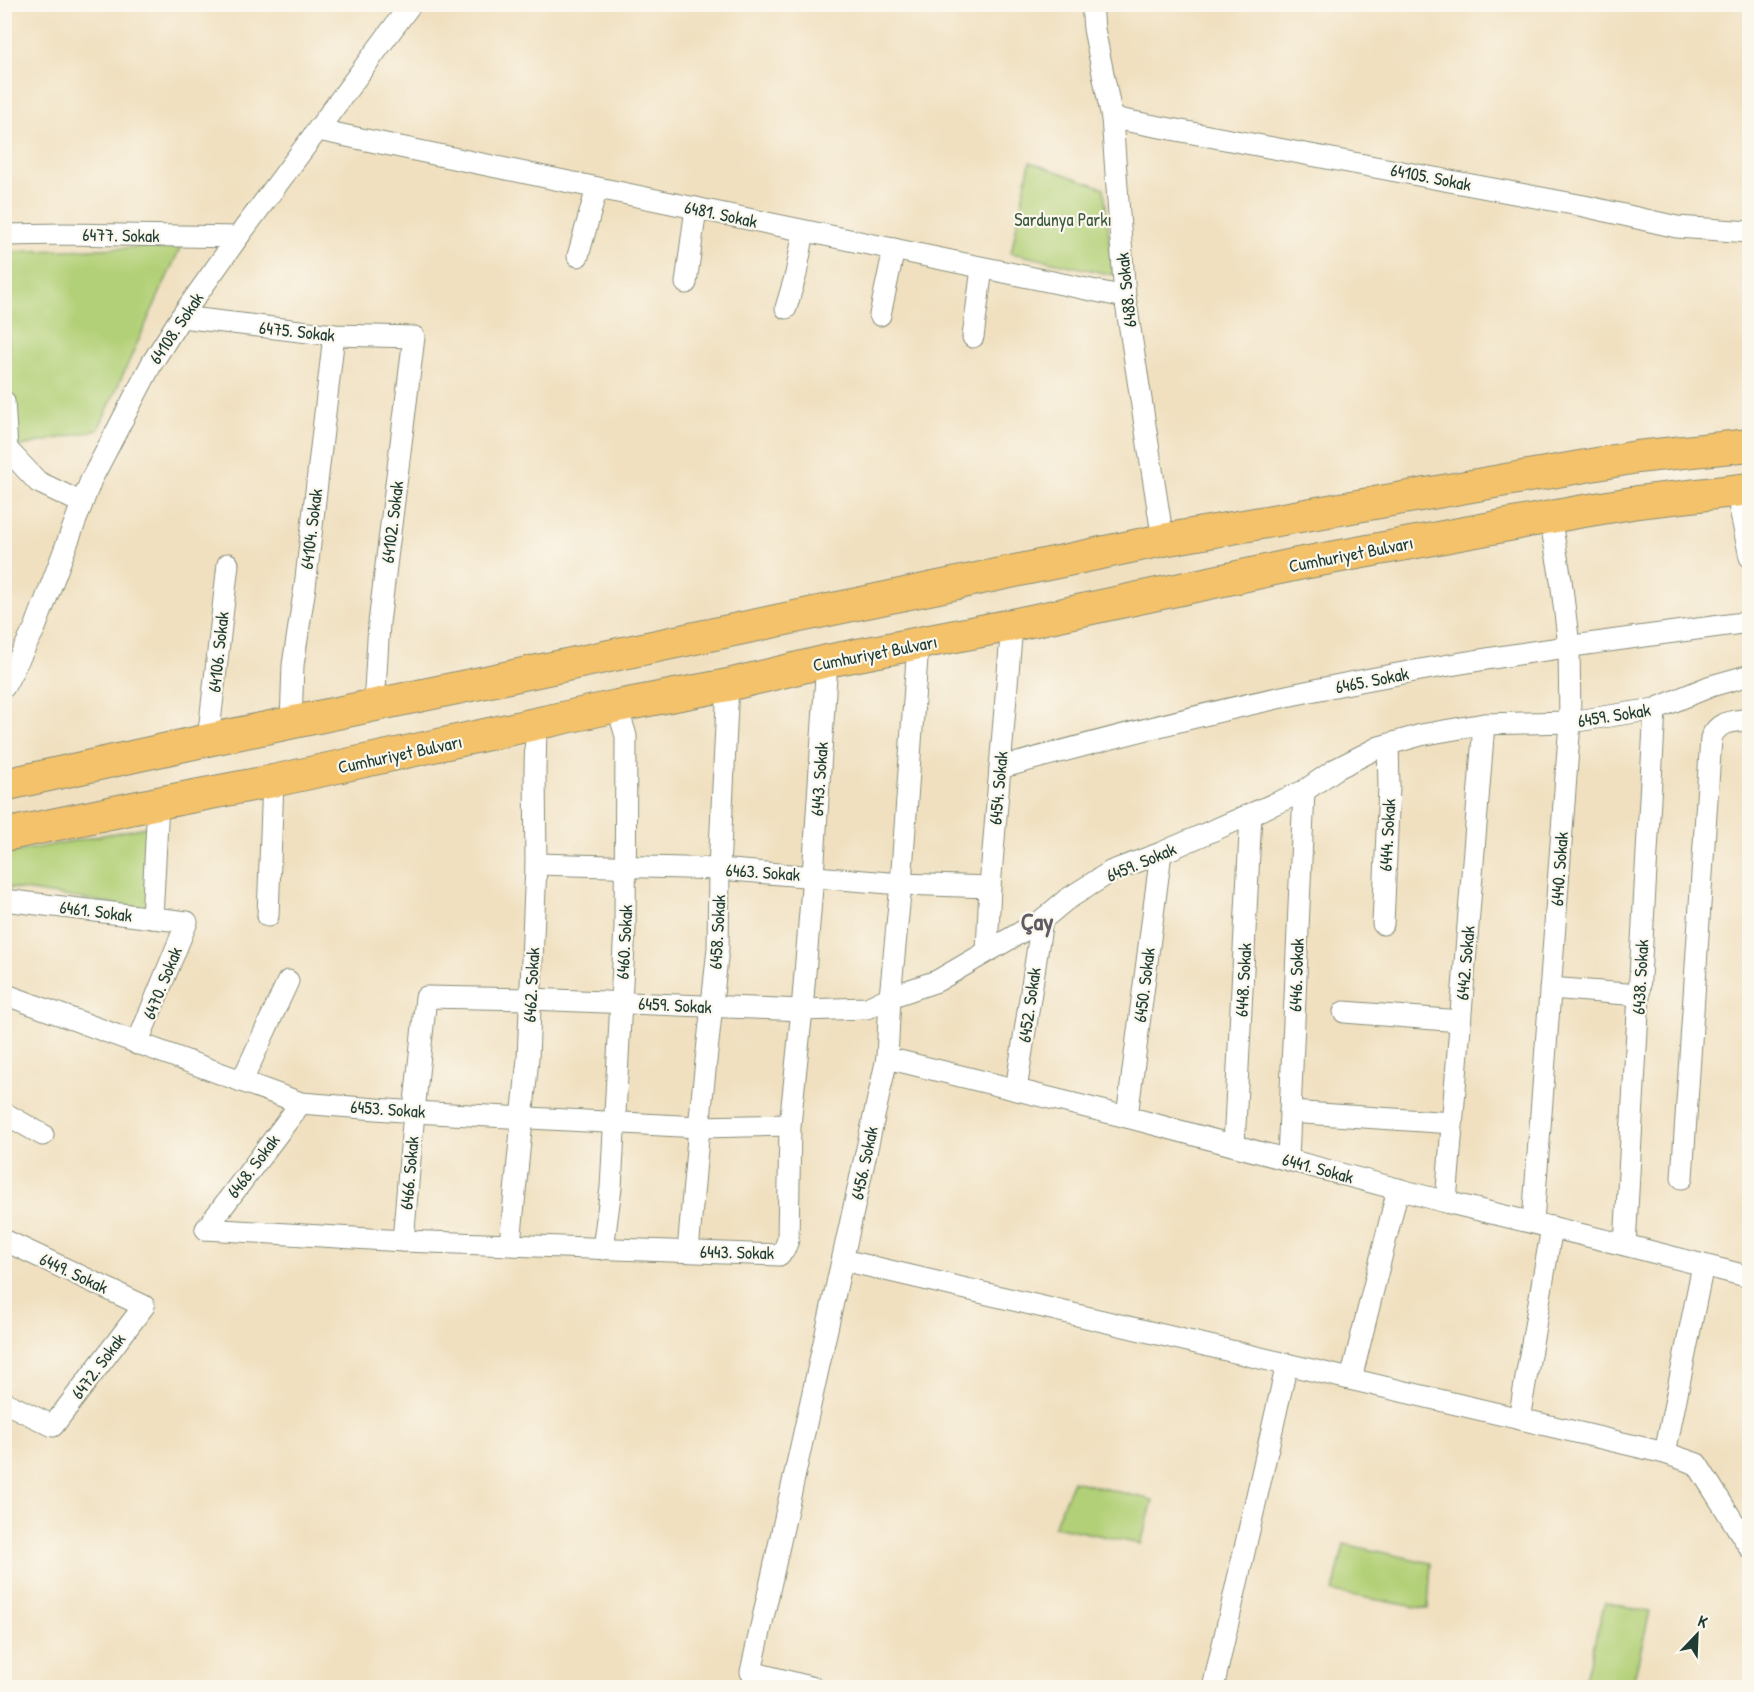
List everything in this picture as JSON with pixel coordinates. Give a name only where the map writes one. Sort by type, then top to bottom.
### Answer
[{"type":"highway","points":[[4,785],[208,740],[1163,540],[1636,458],[1749,445]]},
{"type":"highway","name":"Cumhuriyet Bulvarı","points":[[4,835],[273,781],[617,706],[728,685],[827,662],[1298,564],[1638,502],[1743,489]]},
{"type":"street","name":"64108. Sokak","points":[[4,687],[35,628],[91,480],[152,363],[181,317],[238,237],[411,4]]},
{"type":"street","name":"6488. Sokak","points":[[1092,4],[1094,29],[1112,118],[1125,297],[1163,540]]},
{"type":"street","name":"64105. Sokak","points":[[1112,118],[1584,206],[1677,227],[1749,232]]},
{"type":"street","name":"6481. Sokak","points":[[318,130],[1125,297]]},
{"type":"street","points":[[578,256],[597,188]]},
{"type":"street","points":[[686,284],[696,208]]},
{"type":"street","points":[[786,308],[796,274],[804,231]]},
{"type":"street","name":"6477. Sokak","points":[[4,235],[238,237]]},
{"type":"street","points":[[880,315],[894,249]]},
{"type":"street","points":[[973,338],[982,268]]},
{"type":"street","name":"6475. Sokak","points":[[181,317],[334,335],[414,337]]},
{"type":"street","name":"64104. Sokak","points":[[291,723],[293,665],[334,335]]},
{"type":"street","name":"64102. Sokak","points":[[374,706],[379,623],[414,337]]},
{"type":"street","points":[[4,401],[7,449],[38,482],[82,503]]},
{"type":"street","points":[[1743,489],[1749,557]]},
{"type":"street","name":"6440. Sokak","points":[[1519,1419],[1543,1225],[1550,988],[1570,722],[1569,646],[1562,580],[1550,517]]},
{"type":"street","name":"64106. Sokak","points":[[208,740],[228,564]]},
{"type":"street","name":"6465. Sokak","points":[[1000,768],[1156,725],[1298,693],[1442,666],[1569,646],[1749,622]]},
{"type":"street","name":"6454. Sokak","points":[[987,951],[990,886],[1012,625]]},
{"type":"street","name":"6456. Sokak","points":[[814,1688],[751,1672],[887,1058],[918,644]]},
{"type":"street","name":"6443. Sokak","points":[[206,1230],[404,1241],[779,1255],[788,1240],[790,1125],[813,875],[827,662]]},
{"type":"street","name":"6459. Sokak","points":[[426,997],[802,1010],[867,1008],[890,997],[937,981],[1042,920],[1066,900],[1112,871],[1161,853],[1304,791],[1336,769],[1379,747],[1421,735],[1484,724],[1570,722],[1655,709],[1711,686],[1749,675]]},
{"type":"street","name":"6458. Sokak","points":[[688,1251],[718,948],[719,869],[728,685]]},
{"type":"street","name":"6460. Sokak","points":[[603,1249],[611,1188],[626,866],[626,736],[617,706]]},
{"type":"street","name":"6438. Sokak","points":[[1625,1245],[1655,709]]},
{"type":"street","points":[[1682,1178],[1711,738],[1714,730],[1720,725],[1749,719]]},
{"type":"street","name":"6442. Sokak","points":[[1446,1202],[1484,724]]},
{"type":"street","name":"6462. Sokak","points":[[510,1244],[528,1058],[536,864],[536,725]]},
{"type":"street","name":"6444. Sokak","points":[[1383,924],[1389,786],[1388,745]]},
{"type":"street","points":[[268,916],[273,781]]},
{"type":"street","name":"6446. Sokak","points":[[1288,1159],[1304,791]]},
{"type":"street","points":[[152,918],[158,803]]},
{"type":"street","name":"6448. Sokak","points":[[1234,1145],[1251,814]]},
{"type":"street","name":"6450. Sokak","points":[[1127,1117],[1161,853]]},
{"type":"street","name":"6463. Sokak","points":[[536,864],[719,869],[901,884],[990,886]]},
{"type":"street","name":"6461. Sokak","points":[[4,900],[187,922]]},
{"type":"street","name":"6452. Sokak","points":[[1016,1090],[1042,920]]},
{"type":"street","name":"6470. Sokak","points":[[137,1044],[187,922]]},
{"type":"street","points":[[242,1081],[288,981]]},
{"type":"street","points":[[1550,988],[1639,995]]},
{"type":"street","name":"6453. Sokak","points":[[4,994],[301,1103],[414,1112],[699,1127],[790,1125]]},
{"type":"street","name":"6466. Sokak","points":[[404,1241],[426,997]]},
{"type":"street","points":[[1344,1012],[1460,1021]]},
{"type":"street","name":"6441. Sokak","points":[[887,1058],[1127,1117],[1446,1202],[1749,1277]]},
{"type":"street","name":"6468. Sokak","points":[[206,1230],[301,1103]]},
{"type":"street","points":[[1290,1112],[1452,1122]]},
{"type":"street","points":[[4,1113],[43,1136]]},
{"type":"street","points":[[1351,1379],[1398,1189]]},
{"type":"street","name":"6449. Sokak","points":[[4,1240],[144,1306]]},
{"type":"street","points":[[843,1260],[1665,1453],[1697,1464],[1749,1548]]},
{"type":"street","points":[[1665,1453],[1703,1265]]},
{"type":"street","name":"6472. Sokak","points":[[4,1402],[53,1426],[144,1306]]},
{"type":"street","points":[[1214,1688],[1287,1364]]},
{"type":"green space","name":"Sardunya Parkı","points":[[1030,162],[1104,188],[1113,275],[1011,253]]},
{"type":"green space","points":[[181,246],[98,430],[12,448],[6,252]]},
{"type":"green space","points":[[152,826],[148,909],[5,887],[4,854]]},
{"type":"green space","points":[[1073,1481],[1153,1500],[1141,1544],[1054,1526]]},
{"type":"green space","points":[[1344,1544],[1431,1563],[1428,1609],[1333,1592]]},
{"type":"green space","points":[[1605,1602],[1650,1612],[1632,1687],[1608,1687],[1584,1682]]},
{"type":"district","name":"Çay","points":[[1037,921]]}]
